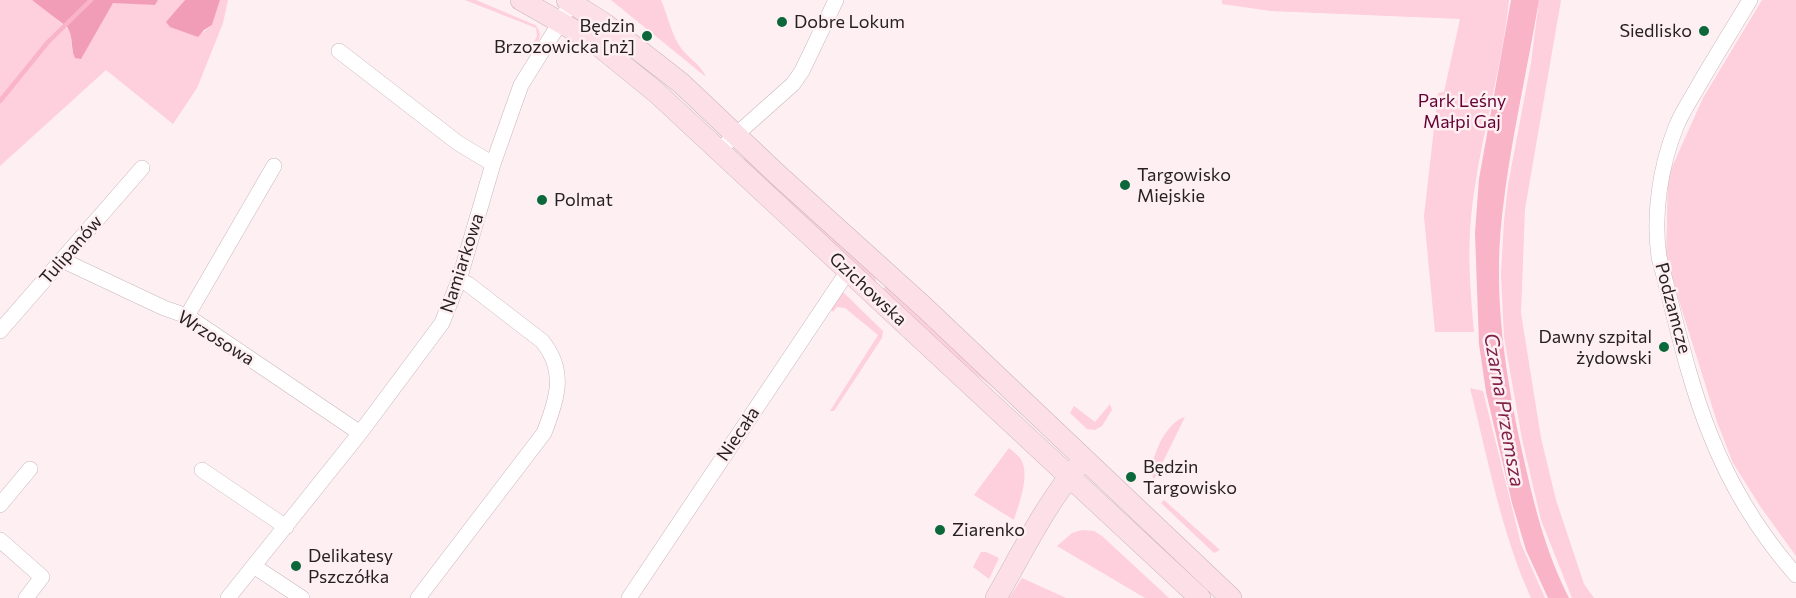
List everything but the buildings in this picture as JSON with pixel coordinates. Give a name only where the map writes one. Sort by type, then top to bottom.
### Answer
[{"type":"street","name":"Gzichowska","points":[[521,0],[593,41],[657,93],[1200,598]]},
{"type":"street","points":[[719,150],[793,84],[836,0]]},
{"type":"street","name":"Podzamcze","points":[[1750,0],[1677,124],[1665,164],[1657,219],[1657,241],[1659,257],[1677,324],[1710,436],[1748,510],[1796,575]]},
{"type":"street","name":"Gzichowska","points":[[569,1],[644,52],[681,83],[924,307],[1231,598]]},
{"type":"street","name":"Namiarkowa","points":[[228,598],[360,433],[441,323],[459,280],[492,164],[521,85],[561,21],[569,1]]},
{"type":"street","points":[[339,51],[458,143],[492,164]]},
{"type":"street","points":[[188,316],[274,166]]},
{"type":"street","name":"Tulipanów","points":[[0,331],[142,168]]},
{"type":"street","name":"Wrzosowa","points":[[62,260],[164,308],[188,316],[360,433]]},
{"type":"street","name":"Niecała","points":[[629,598],[848,271]]},
{"type":"street","points":[[418,598],[544,433],[555,405],[558,382],[555,364],[542,341],[468,284],[459,280]]},
{"type":"street","points":[[996,598],[1044,513],[1084,460]]},
{"type":"street","points":[[0,505],[30,469]]},
{"type":"street","points":[[202,470],[286,527]]},
{"type":"street","points":[[0,540],[42,578],[26,598]]},
{"type":"street","points":[[255,567],[302,598]]},
{"type":"green space","points":[[0,0],[32,0],[41,5],[71,32],[72,52],[113,2],[155,5],[158,0],[185,0],[171,18],[202,33],[212,25],[220,0],[228,0],[223,23],[197,88],[173,124],[106,70],[0,166]]},
{"type":"green space","points":[[465,0],[476,0],[535,25],[540,36],[531,54],[527,55],[537,36],[536,28]]},
{"type":"green space","points":[[611,0],[661,0],[679,45],[701,68],[706,77]]},
{"type":"green space","name":"Park Leśny Małpi Gaj","points":[[1222,0],[1509,0],[1473,202],[1469,256],[1474,332],[1435,332],[1424,216],[1438,93],[1444,92],[1460,19],[1271,11],[1222,4]]},
{"type":"green space","points":[[1539,0],[1561,0],[1525,209],[1521,313],[1541,438],[1556,500],[1584,584],[1594,598],[1572,598],[1541,520],[1522,439],[1504,337],[1501,274],[1504,221],[1508,185],[1531,63]]},
{"type":"green space","points":[[1762,0],[1796,0],[1796,556],[1733,463],[1717,422],[1666,259],[1668,176],[1703,98]]},
{"type":"green space","points":[[746,156],[875,276],[876,281],[873,282],[742,160]]},
{"type":"green space","points":[[886,287],[1002,394],[966,367],[883,291]]},
{"type":"green space","points":[[842,291],[883,331],[882,338],[834,411],[830,411],[878,335],[845,308],[837,307],[833,312],[830,308]]},
{"type":"green space","points":[[1470,388],[1483,391],[1521,544],[1545,598],[1531,598],[1511,547]]},
{"type":"green space","points":[[1110,404],[1112,410],[1102,426],[1095,430],[1087,429],[1070,413],[1074,406],[1095,422]]},
{"type":"green space","points":[[1185,417],[1154,480],[1153,464],[1159,444],[1171,426]]},
{"type":"green space","points":[[1009,448],[1020,458],[1024,472],[1023,489],[1014,520],[974,495]]},
{"type":"green space","points":[[1164,500],[1220,550],[1214,553],[1161,503]]},
{"type":"green space","points":[[1082,530],[1094,531],[1102,536],[1169,598],[1145,598],[1057,546],[1072,533]]},
{"type":"green space","points":[[981,552],[999,558],[989,579],[973,567]]},
{"type":"green space","points":[[1022,578],[1066,598],[1009,598]]},
{"type":"shaded area","points":[[32,0],[158,0],[155,5],[113,3],[81,59],[75,58],[67,27]]},
{"type":"shaded area","points":[[185,0],[220,0],[212,25],[198,37],[170,27],[166,22]]},
{"type":"water","name":"Czarna Przemsza","points":[[1511,0],[1539,0],[1514,135],[1502,216],[1499,275],[1502,334],[1510,393],[1531,489],[1546,543],[1569,598],[1548,598],[1526,550],[1512,503],[1486,392],[1479,344],[1475,233],[1479,179]]},
{"type":"waterway","points":[[0,101],[48,42],[91,0]]},
{"type":"place","name":"Dobre Lokum","points":[[782,22]]},
{"type":"place","name":"Siedlisko","points":[[1704,31]]},
{"type":"place","name":"Będzin Brzozowicka [nż]","points":[[647,36]]},
{"type":"place","name":"Targowisko Miejskie","points":[[1125,185]]},
{"type":"place","name":"Polmat","points":[[542,200]]},
{"type":"place","name":"Dawny szpital żydowski","points":[[1664,347]]},
{"type":"place","name":"Będzin Targowisko","points":[[1131,477]]},
{"type":"place","name":"Ziarenko","points":[[940,530]]},
{"type":"place","name":"Delikatesy Pszczółka","points":[[296,566]]}]
